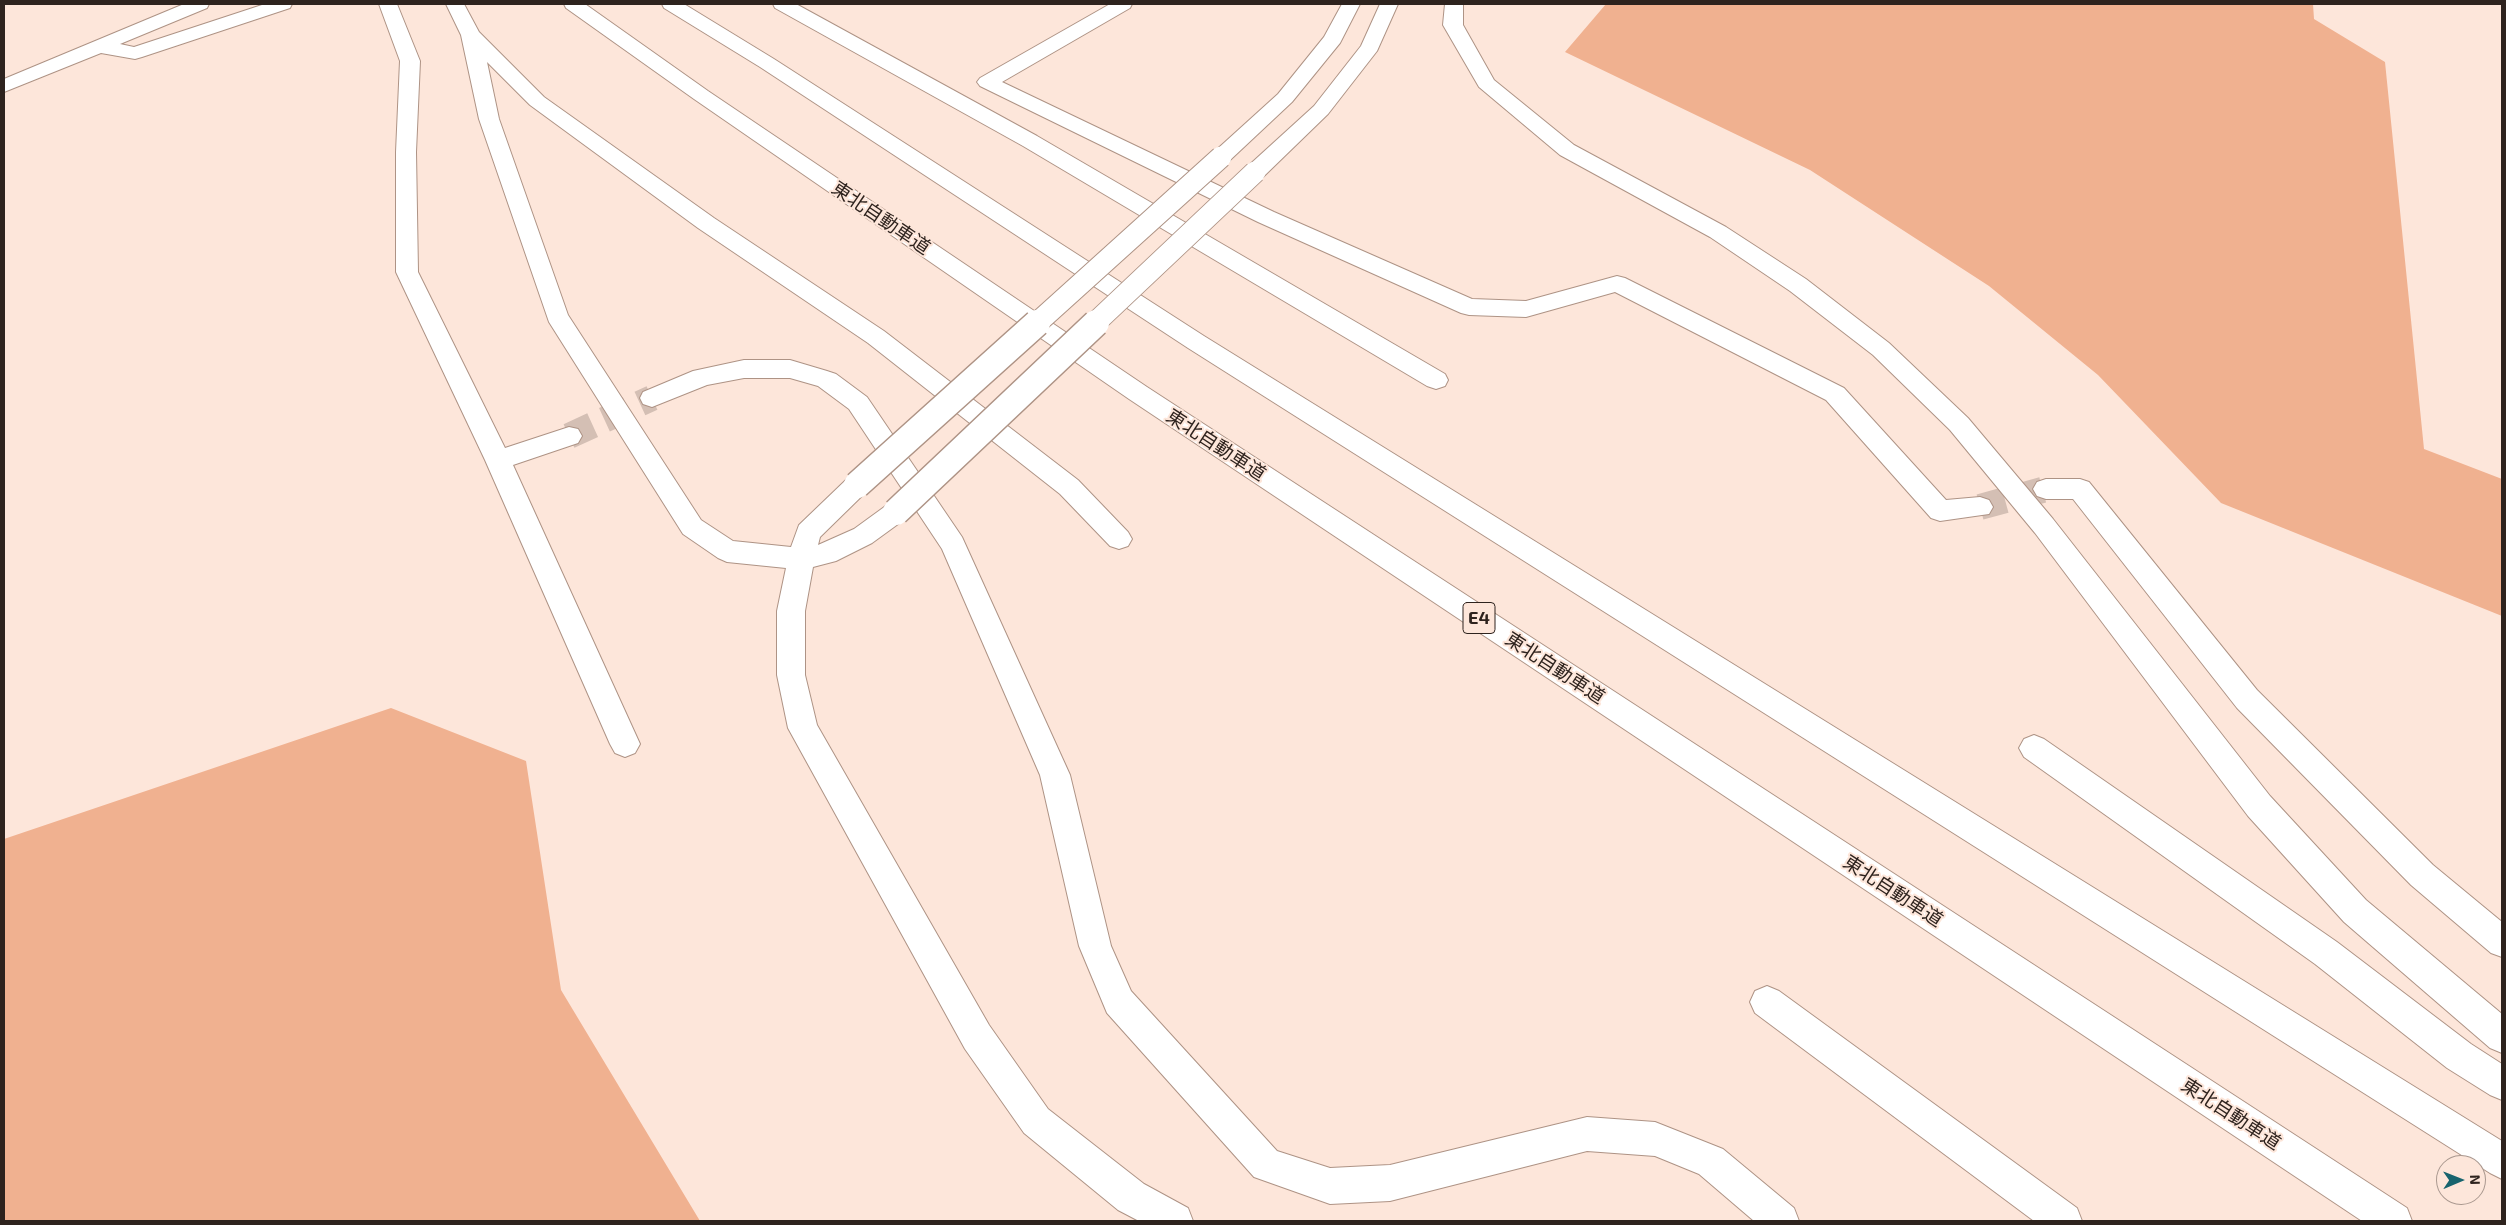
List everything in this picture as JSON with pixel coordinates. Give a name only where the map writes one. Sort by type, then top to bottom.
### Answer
[{"type":"main road","points":[[4,86],[200,4]]},
{"type":"main road","points":[[97,46],[135,53],[283,4]]},
{"type":"main road","points":[[388,4],[410,61],[406,152],[407,272],[498,460],[625,744]]},
{"type":"main road","points":[[455,4],[472,35],[537,101],[706,223],[876,338],[1069,487],[1119,539]]},
{"type":"main road","name":"東北自動車道","points":[[573,4],[701,96],[1138,393],[2394,1221]]},
{"type":"main road","points":[[672,4],[767,63],[1196,342],[2502,1161]]},
{"type":"main road","points":[[782,4],[1030,141],[1436,380]]},
{"type":"main road","points":[[1123,4],[987,82],[1266,217],[1469,307],[1526,309],[1617,284],[1835,394],[1940,511],[1980,507]]},
{"type":"main road","points":[[1175,1221],[1131,1197],[1036,1121],[976,1037],[803,728],[792,676],[791,611],[808,532],[857,485],[1285,98],[1333,39],[1351,4]]},
{"type":"main road","points":[[472,35],[490,118],[557,316],[692,527],[727,551],[801,559],[827,554],[863,536],[896,512],[1321,110],[1370,48],[1389,4]]},
{"type":"main road","points":[[1454,4],[1453,25],[1486,83],[1567,150],[1718,232],[1798,285],[1881,349],[1959,424],[2044,526],[2260,806],[2355,911],[2502,1036]]},
{"type":"main road","points":[[652,398],[702,377],[744,369],[790,369],[827,380],[858,403],[952,544],[1055,775],[1095,946],[1119,1002],[1266,1165],[1330,1186],[1390,1183],[1587,1134],[1654,1139],[1711,1161],[1781,1221]]},
{"type":"main road","points":[[498,460],[569,436]]},
{"type":"main road","points":[[2046,489],[2080,489],[2247,699],[2422,875],[2502,942]]},
{"type":"main road","points":[[2034,748],[2326,953],[2460,1056],[2502,1084]]},
{"type":"main road","points":[[1768,1002],[2064,1221]]},
{"type":"shaded area","points":[[1606,4],[2313,4],[2314,19],[2385,62],[2424,449],[2502,479],[2502,616],[2221,503],[2098,375],[1989,286],[1810,170],[1565,52]]},
{"type":"shaded area","points":[[391,708],[526,761],[561,990],[700,1221],[4,1221],[4,839]]},
{"type":"tunnel","points":[[569,436],[652,398]]},
{"type":"tunnel","points":[[1980,507],[2046,489]]}]
